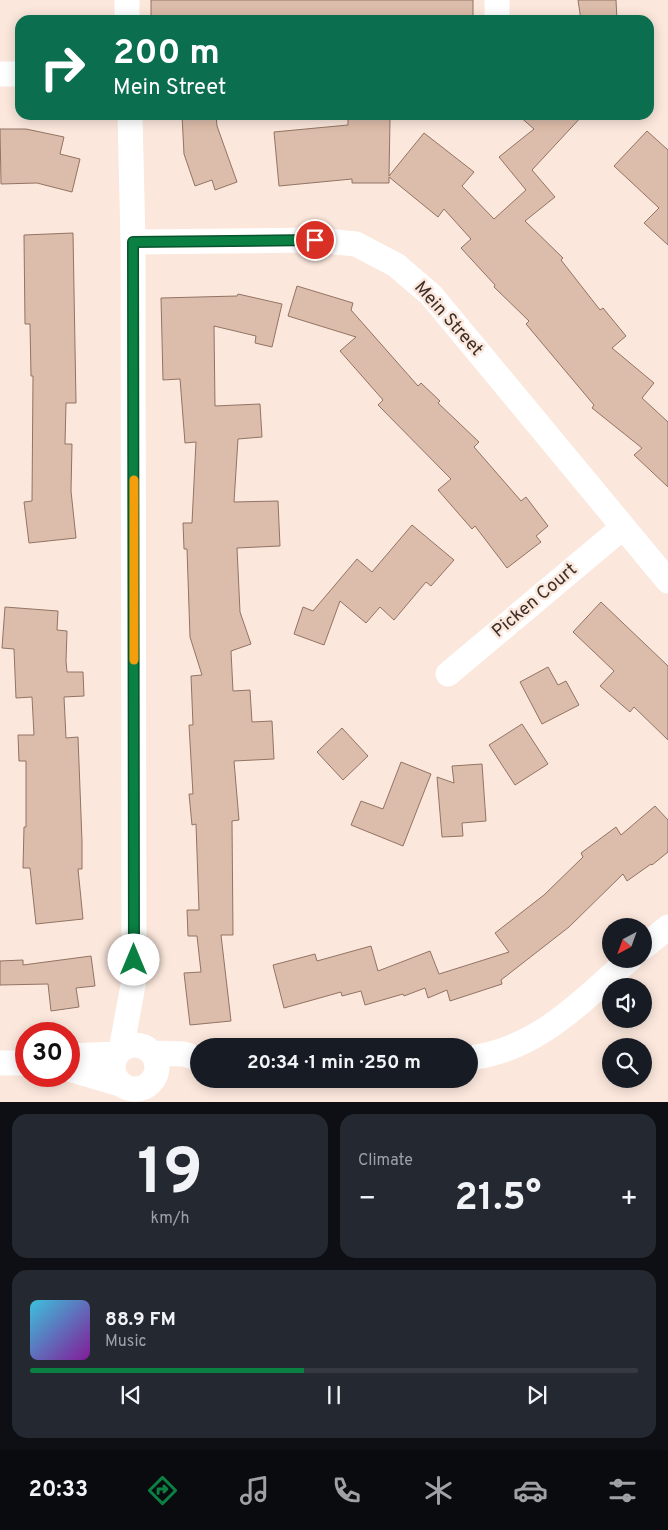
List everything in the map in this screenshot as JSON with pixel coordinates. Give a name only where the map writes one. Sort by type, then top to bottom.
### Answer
[{"type":"street","points":[[127,0],[127,15]]},
{"type":"street","points":[[496,15],[497,0]]},
{"type":"street","points":[[0,74],[15,74]]},
{"type":"street","points":[[130,120],[133,242],[134,980],[154,1072]]},
{"type":"street","name":"Mein Street","points":[[133,242],[315,240],[356,244],[396,265],[431,295],[622,528],[668,581]]},
{"type":"street","name":"Picken Court","points":[[448,674],[622,528]]},
{"type":"street","points":[[652,940],[668,926]]},
{"type":"street","points":[[478,1056],[499,1053],[543,1033],[619,968]]},
{"type":"street","points":[[128,1091],[113,1073],[113,1066],[119,1052],[134,980]]},
{"type":"street","points":[[80,1055],[119,1052],[136,1045],[154,1072]]},
{"type":"street","points":[[80,1073],[128,1091],[142,1088],[154,1072],[184,1054],[190,1057]]},
{"type":"street","points":[[0,1063],[15,1063]]},
{"type":"building","points":[[151,0],[473,0],[473,15],[151,15]]},
{"type":"building","points":[[578,0],[616,0],[617,15],[580,15]]},
{"type":"building","points":[[182,120],[216,120],[237,182],[215,190],[212,180],[195,186],[184,154]]},
{"type":"building","points":[[348,120],[390,120],[389,176],[424,133],[474,172],[462,186],[494,219],[526,190],[499,157],[534,129],[524,120],[578,120],[532,170],[555,197],[525,221],[563,258],[561,260],[600,310],[603,308],[626,336],[612,348],[654,383],[642,398],[668,422],[668,487],[634,455],[642,448],[592,408],[594,405],[526,324],[529,321],[494,287],[495,285],[461,248],[471,239],[444,209],[438,217],[389,177],[389,183],[352,183],[352,179],[279,186],[274,132],[348,125]]},
{"type":"building","points":[[0,129],[26,129],[64,137],[60,154],[80,159],[72,192],[37,183],[1,184]]},
{"type":"building","points":[[647,131],[668,150],[668,245],[644,223],[659,208],[614,166]]},
{"type":"building","points":[[73,233],[76,403],[66,403],[65,444],[72,444],[71,491],[76,538],[29,543],[24,502],[32,501],[33,376],[31,376],[30,324],[25,324],[24,235]]},
{"type":"building","points":[[297,286],[353,303],[351,310],[418,386],[421,383],[440,401],[438,403],[479,442],[474,447],[521,501],[526,497],[548,526],[536,536],[541,542],[507,568],[475,526],[472,529],[438,490],[451,479],[378,405],[383,400],[340,351],[356,337],[288,316]]},
{"type":"building","points":[[238,294],[282,304],[272,347],[255,343],[256,336],[214,326],[215,406],[260,404],[262,437],[238,439],[234,502],[278,501],[280,546],[237,548],[240,612],[251,644],[231,651],[233,691],[250,690],[252,722],[272,721],[274,759],[234,761],[239,820],[232,821],[233,935],[221,935],[231,1021],[190,1025],[184,973],[201,972],[197,936],[188,936],[187,910],[199,910],[196,824],[192,825],[189,794],[193,794],[189,725],[193,725],[191,676],[202,675],[190,637],[187,549],[184,549],[183,523],[192,523],[196,442],[185,443],[180,379],[163,380],[161,298],[237,296]]},
{"type":"building","points":[[412,525],[454,560],[431,586],[426,582],[394,620],[380,607],[366,623],[340,601],[324,645],[294,634],[303,607],[313,611],[357,559],[372,572]]},
{"type":"building","points":[[601,602],[668,666],[668,740],[634,707],[630,712],[600,686],[614,671],[573,632]]},
{"type":"building","points":[[5,607],[58,611],[57,630],[67,631],[67,672],[83,672],[84,696],[64,697],[66,738],[78,737],[82,869],[78,869],[83,919],[36,924],[30,868],[23,868],[24,827],[26,827],[26,761],[19,761],[18,735],[34,735],[32,697],[16,698],[14,649],[2,648]]},
{"type":"building","points":[[548,667],[558,685],[566,681],[579,705],[542,724],[520,682]]},
{"type":"building","points":[[522,724],[548,764],[515,785],[489,745]]},
{"type":"building","points":[[342,728],[368,756],[343,780],[317,752]]},
{"type":"building","points":[[401,762],[431,774],[403,846],[351,825],[361,801],[383,809]]},
{"type":"building","points":[[482,764],[486,821],[462,823],[463,836],[442,837],[437,777],[454,783],[452,766]]},
{"type":"building","points":[[655,806],[668,820],[668,852],[627,881],[623,874],[569,927],[501,980],[502,984],[450,1001],[447,990],[428,998],[425,988],[404,996],[403,994],[365,1005],[361,991],[342,996],[341,992],[284,1008],[273,965],[315,954],[317,961],[371,946],[378,971],[430,951],[439,974],[509,952],[495,933],[544,895],[583,857],[581,853],[616,827],[621,835]]},
{"type":"building","points":[[91,956],[95,986],[76,988],[79,1007],[51,1011],[48,984],[0,985],[0,961],[23,960],[23,965]]},
{"type":"slow traffic","points":[[134,480],[134,660]]},
{"type":"route","points":[[134,960],[133,242],[315,240]]}]
